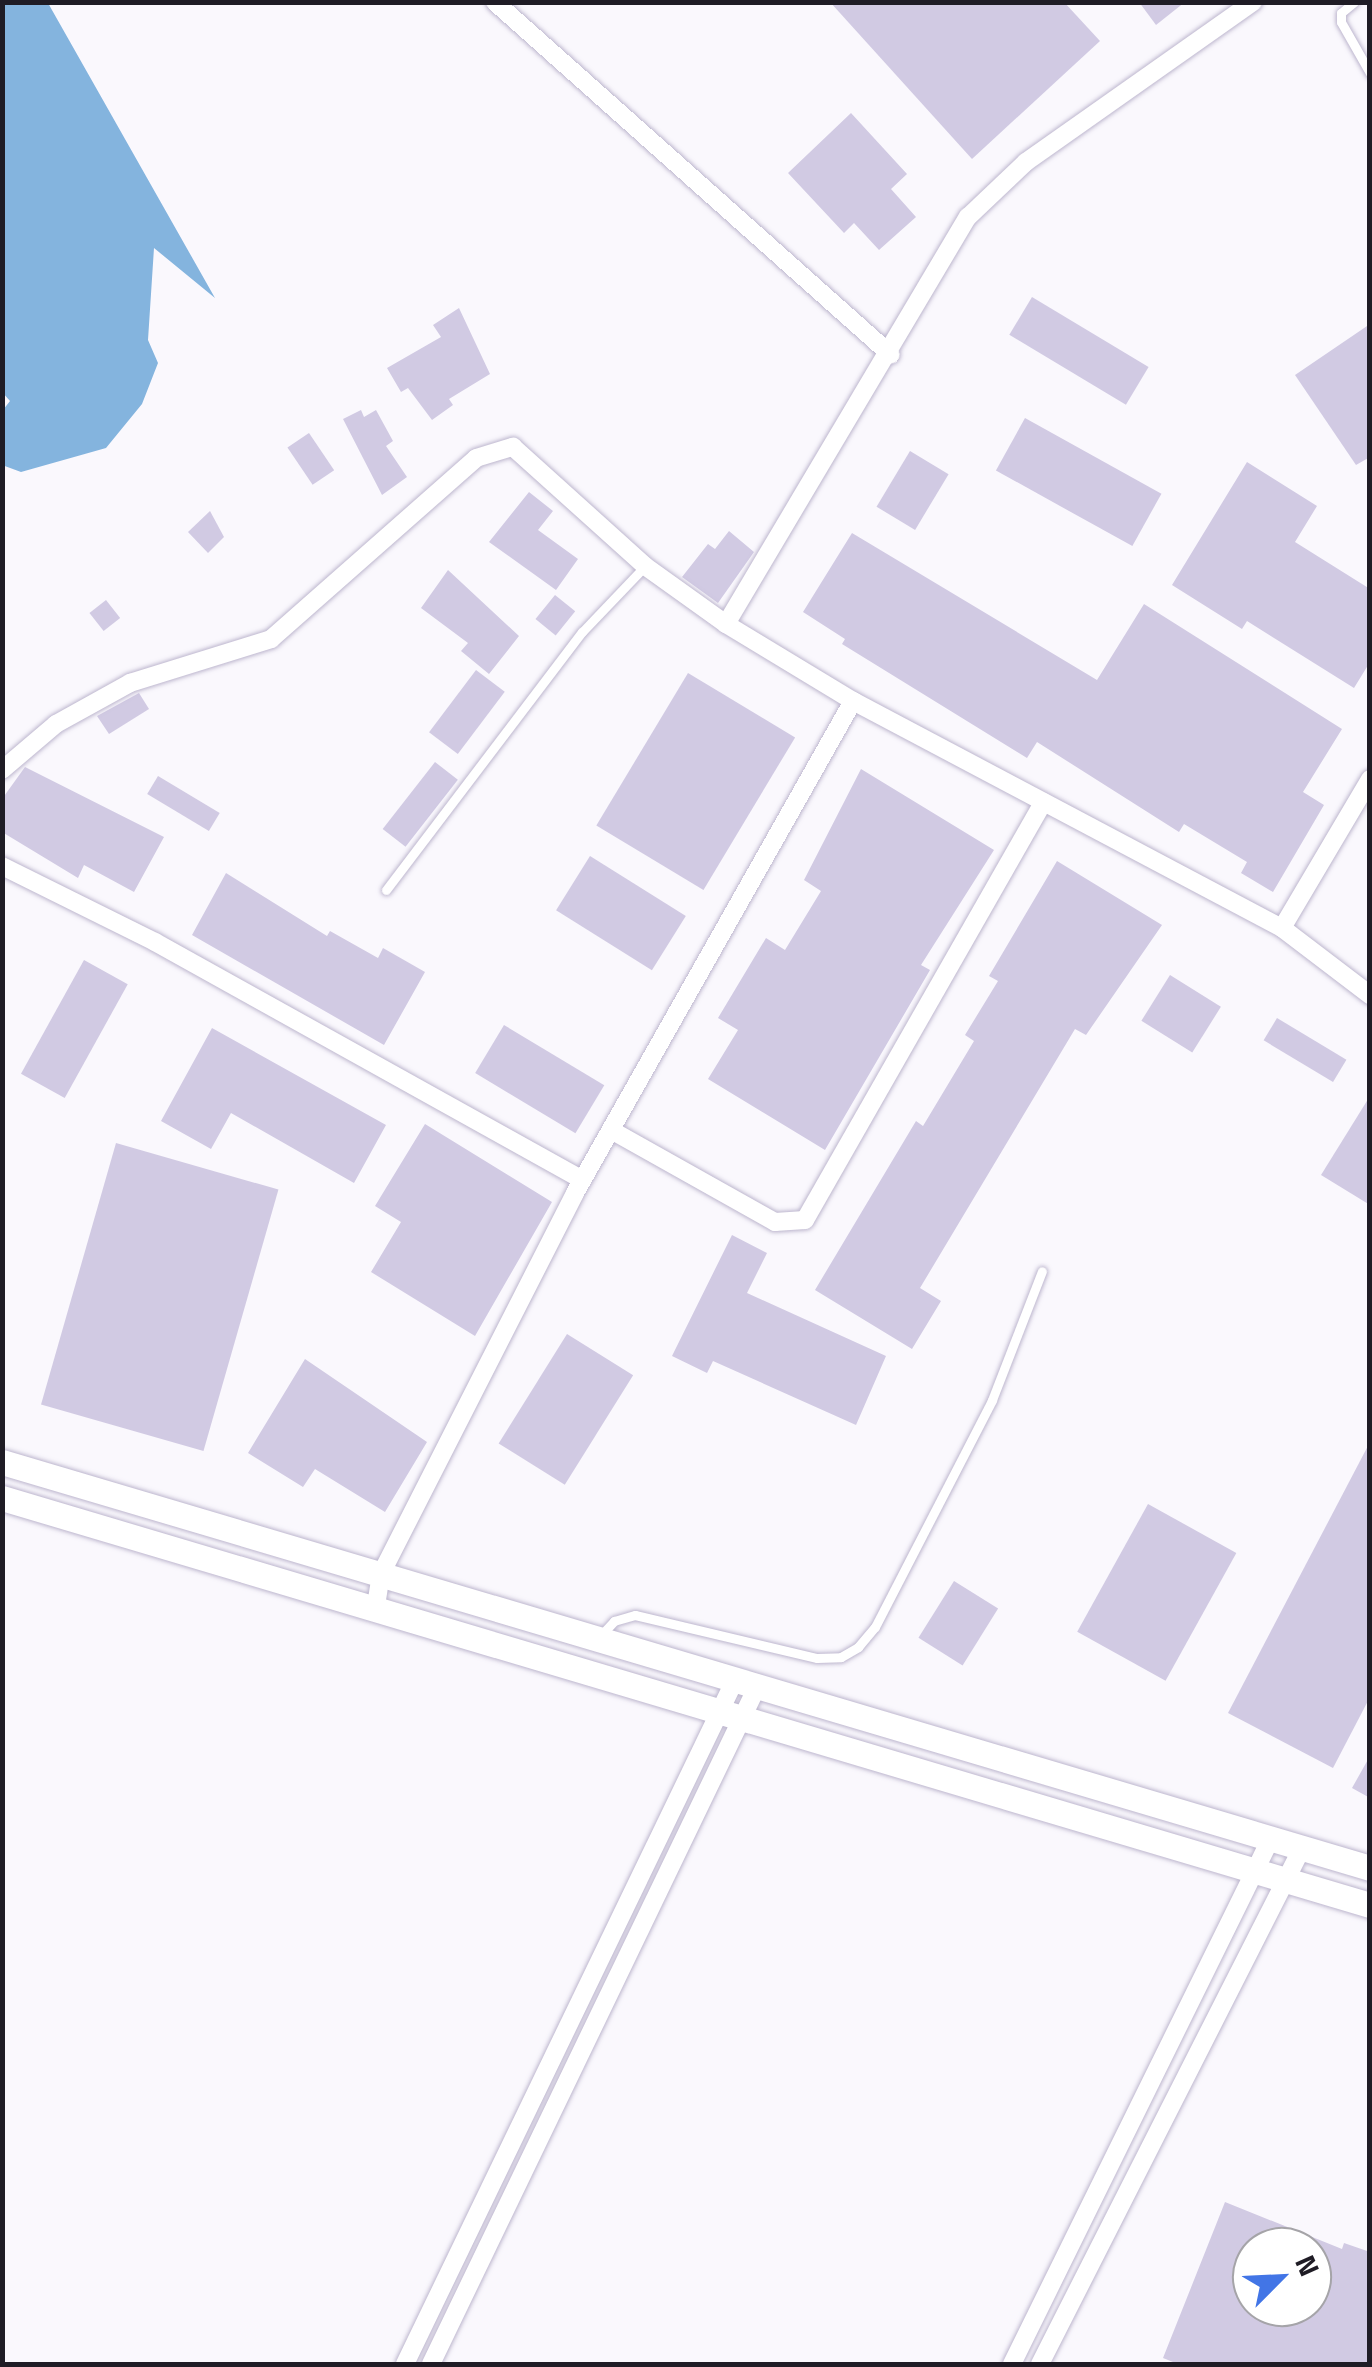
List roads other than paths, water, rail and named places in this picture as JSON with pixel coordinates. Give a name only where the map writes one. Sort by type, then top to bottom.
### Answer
[{"type":"street","points":[[495,2],[891,355]]},
{"type":"street","points":[[726,624],[891,355],[968,217],[997,186],[1252,2]]},
{"type":"street","points":[[2,770],[56,724],[130,683],[277,635],[476,458],[496,449],[512,448],[528,456],[645,566],[726,624],[853,701],[1282,928],[1370,995]]},
{"type":"street","points":[[374,1612],[381,1574],[582,1180],[853,701]]},
{"type":"street","points":[[1282,928],[1370,778]]},
{"type":"street","points":[[611,1130],[775,1222],[806,1220],[1042,802]]},
{"type":"street","points":[[2,866],[155,942],[582,1180]]},
{"type":"street","points":[[2,1462],[1370,1868]]},
{"type":"street","points":[[78,1522],[86,1487]]},
{"type":"street","points":[[2,1498],[374,1612],[1370,1905]]},
{"type":"street","points":[[431,2364],[745,1685]]},
{"type":"street","points":[[406,2364],[730,1717]]},
{"type":"street","points":[[1012,2364],[1272,1838]]},
{"type":"street","points":[[1040,2364],[1302,1848]]},
{"type":"lane","points":[[1354,2],[1341,13],[1341,22],[1370,73]]},
{"type":"lane","points":[[386,890],[582,632],[645,566]]},
{"type":"lane","points":[[597,1640],[614,1620],[635,1615],[817,1658],[841,1656],[858,1647],[875,1627],[992,1400],[1042,1271]]},
{"type":"water","points":[[3,2],[48,3],[215,298],[154,248],[148,340],[158,363],[142,404],[106,448],[21,472],[2,465],[3,410],[10,401],[2,392]]}]
